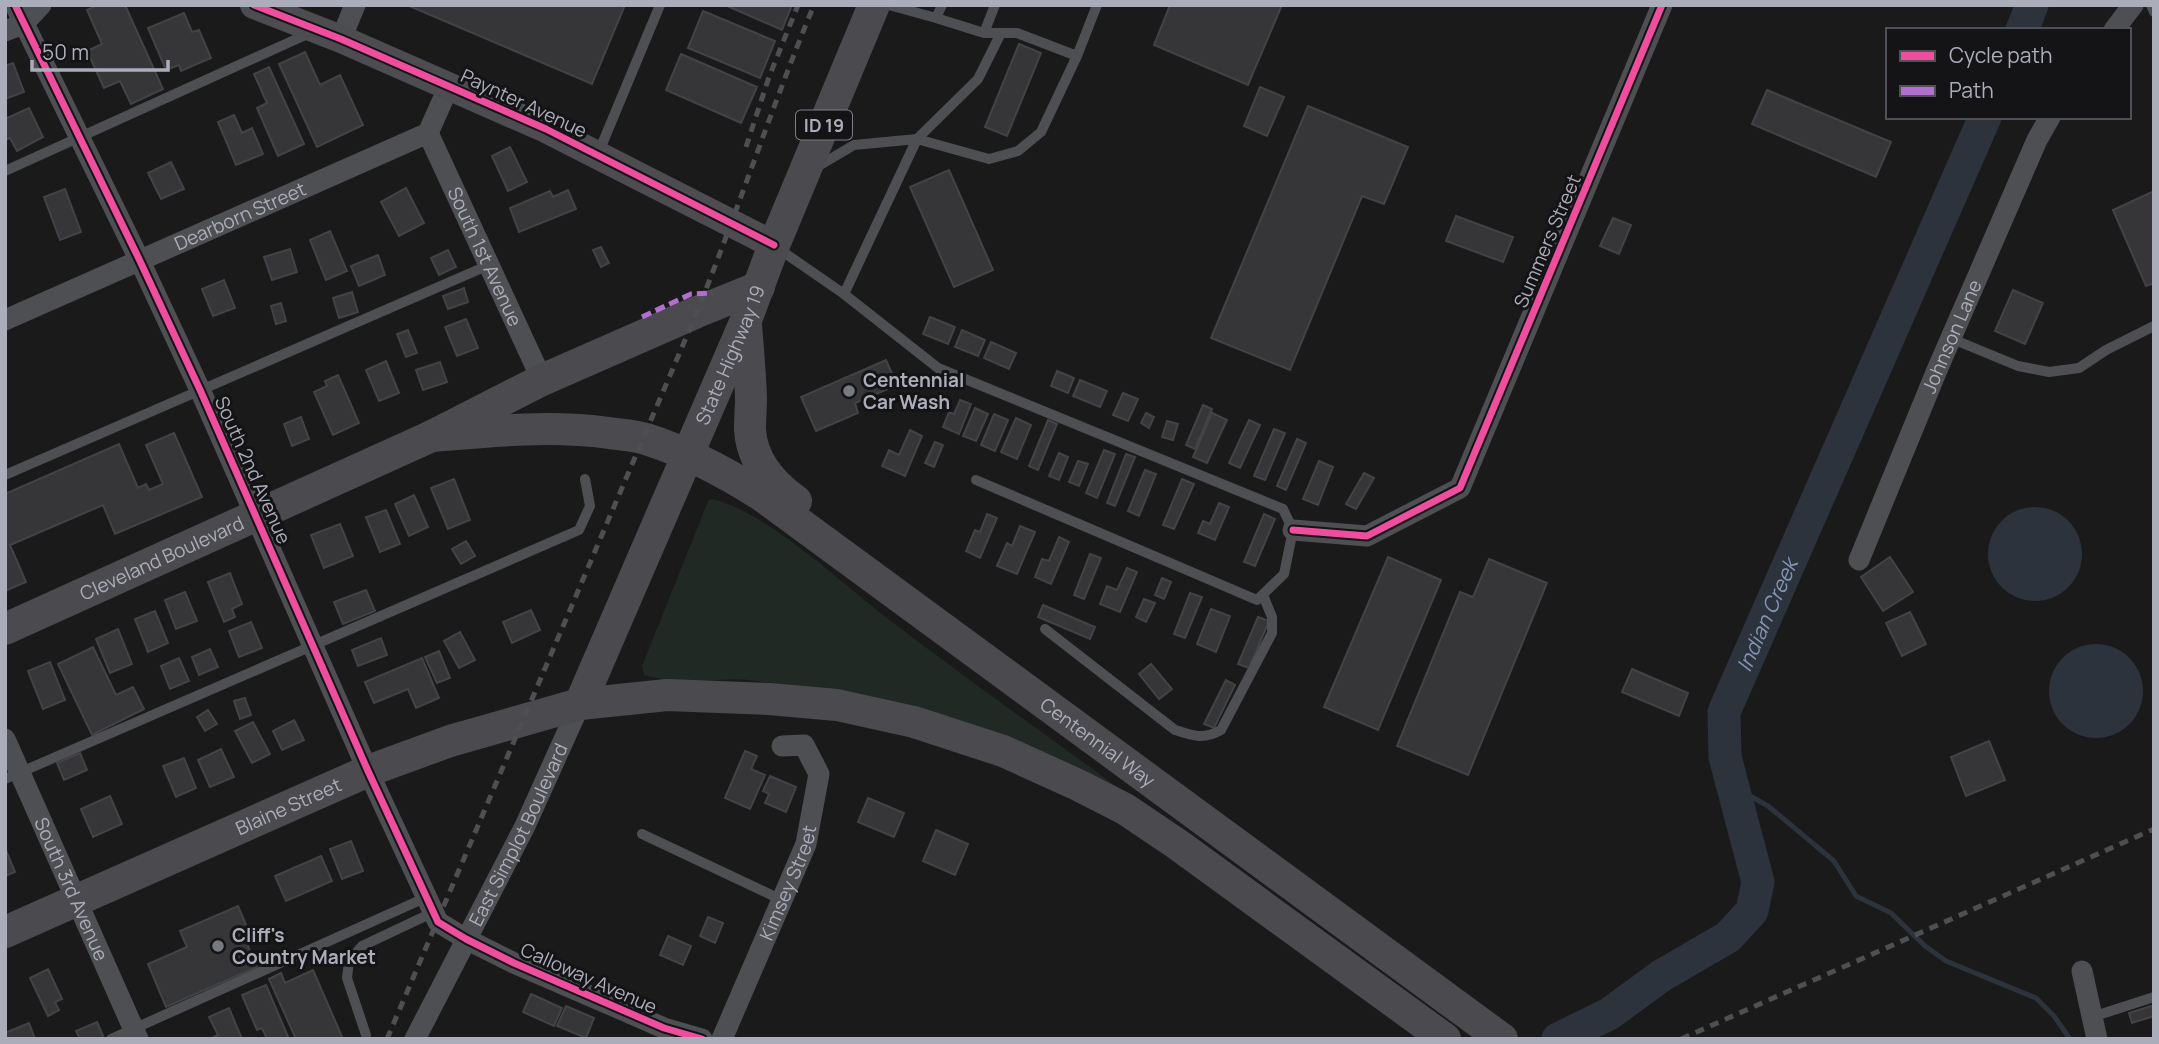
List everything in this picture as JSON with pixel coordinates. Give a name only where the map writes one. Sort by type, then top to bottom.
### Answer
[{"type":"main road","name":"State Highway 19","points":[[580,704],[746,320],[774,245],[874,5]]},
{"type":"main road","name":"Cleveland Boulevard","points":[[5,629],[432,436],[542,380],[759,287]]},
{"type":"main road","points":[[746,320],[751,398],[750,430],[754,450],[764,470],[780,490],[1037,681],[1068,722]]},
{"type":"main road","name":"Centennial Way","points":[[432,436],[508,430],[577,429],[643,438],[689,455],[761,495],[1502,1039]]},
{"type":"main road","name":"Centennial Way","points":[[580,704],[667,695],[837,705],[914,722],[1003,751],[1125,809],[1437,1032]]},
{"type":"main road","name":"Blaine Street","points":[[5,932],[368,771],[450,741],[580,704]]},
{"type":"street","points":[[14,20],[41,5]]},
{"type":"street","name":"Paynter Avenue","points":[[254,5],[546,129],[774,245]]},
{"type":"street","points":[[329,35],[355,5]]},
{"type":"street","name":"Summers Street","points":[[1293,530],[1367,536],[1460,488],[1662,5]]},
{"type":"street","points":[[2116,28],[2133,5]]},
{"type":"street","name":"South 2nd Avenue","points":[[14,20],[80,139],[139,259],[201,391],[368,771],[438,922],[467,939]]},
{"type":"street","points":[[428,133],[449,86]]},
{"type":"street","name":"Johnson Lane","points":[[1859,560],[1950,338],[2037,140],[2049,119]]},
{"type":"street","name":"Dearborn Street","points":[[5,320],[428,133]]},
{"type":"street","name":"South 1st Avenue","points":[[428,133],[542,380]]},
{"type":"street","name":"East Simplot Boulevard","points":[[415,1039],[525,826],[580,704]]},
{"type":"street","name":"South 3rd Avenue","points":[[5,739],[13,775],[78,900],[136,1034]]},
{"type":"street","name":"Kimsey Street","points":[[722,1039],[806,844],[820,774],[804,745],[782,746]]},
{"type":"street","name":"Calloway Avenue","points":[[467,939],[514,963],[664,1028],[702,1039]]},
{"type":"street","points":[[2082,971],[2097,1039]]},
{"type":"lane","points":[[597,155],[660,5]]},
{"type":"lane","points":[[888,5],[984,33],[1017,33],[1077,56]]},
{"type":"lane","points":[[936,18],[942,5]]},
{"type":"lane","points":[[984,33],[995,5]]},
{"type":"lane","points":[[803,175],[854,145],[917,139],[989,159],[1018,151],[1041,132],[1077,56],[1097,5]]},
{"type":"lane","points":[[2151,5],[2154,12]]},
{"type":"lane","points":[[844,294],[917,139],[978,79],[1001,33]]},
{"type":"lane","points":[[5,171],[329,35]]},
{"type":"lane","points":[[774,245],[844,294],[938,368],[1283,509],[1293,530],[1284,574],[1257,600],[976,480]]},
{"type":"lane","points":[[5,475],[489,265]]},
{"type":"lane","points":[[1950,338],[2018,366],[2049,372],[2079,368],[2106,350],[2154,326]]},
{"type":"lane","points":[[13,775],[579,530],[590,506],[585,479]]},
{"type":"lane","points":[[1045,629],[1175,730],[1196,738],[1211,736],[1221,730],[1272,633],[1272,617],[1263,595]]},
{"type":"lane","points":[[642,834],[782,900]]},
{"type":"lane","points":[[111,1039],[136,1034],[430,904]]},
{"type":"lane","points":[[366,1035],[347,978],[349,961],[362,946],[430,904]]},
{"type":"lane","points":[[2092,1017],[2154,997]]},
{"type":"shaded area","points":[[709,499],[753,516],[778,532],[921,644],[1124,792],[810,688],[740,679],[675,682],[644,675],[642,666]]},
{"type":"shaded area","points":[[2035,507],[2053,511],[2068,521],[2078,536],[2082,554],[2078,572],[2068,587],[2053,597],[2035,601],[2017,597],[2002,587],[1992,572],[1988,554],[1992,536],[2002,521],[2017,511]]},
{"type":"shaded area","points":[[2096,644],[2114,648],[2129,658],[2139,673],[2143,691],[2139,709],[2129,724],[2114,734],[2096,738],[2078,734],[2063,724],[2053,709],[2049,691],[2053,673],[2063,658],[2078,648]]},
{"type":"building","points":[[98,5],[125,5],[163,89],[131,104],[120,81],[104,88],[87,51],[102,44],[87,10]]},
{"type":"building","points":[[407,5],[625,5],[592,84]]},
{"type":"building","points":[[725,5],[792,5],[782,30]]},
{"type":"building","points":[[1170,5],[1282,5],[1248,85],[1154,45]]},
{"type":"building","points":[[703,11],[775,41],[760,78],[688,48]]},
{"type":"building","points":[[184,13],[192,32],[199,30],[211,58],[181,71],[179,65],[166,70],[148,28]]},
{"type":"building","points":[[1019,44],[1041,53],[1007,136],[985,127]]},
{"type":"building","points":[[305,52],[320,85],[340,75],[363,125],[317,147],[279,64]]},
{"type":"building","points":[[681,54],[757,87],[741,123],[666,90]]},
{"type":"building","points":[[13,63],[24,92],[5,99],[5,66]]},
{"type":"building","points":[[269,67],[304,144],[278,156],[257,108],[267,103],[254,74]]},
{"type":"building","points":[[1260,87],[1284,97],[1267,136],[1244,126]]},
{"type":"building","points":[[1767,90],[1891,142],[1876,177],[1752,124]]},
{"type":"building","points":[[1308,106],[1408,147],[1384,204],[1362,196],[1290,370],[1211,338]]},
{"type":"building","points":[[29,108],[43,137],[17,151],[10,138],[5,140],[5,119]]},
{"type":"building","points":[[234,115],[242,133],[252,128],[263,154],[236,165],[218,122]]},
{"type":"building","points":[[510,147],[527,182],[508,191],[492,156]]},
{"type":"building","points":[[171,162],[184,189],[161,199],[148,173]]},
{"type":"building","points":[[949,170],[993,270],[954,287],[910,187]]},
{"type":"building","points":[[406,188],[424,223],[399,236],[381,202]]},
{"type":"building","points":[[65,189],[81,232],[60,240],[44,197]]},
{"type":"building","points":[[568,190],[576,209],[519,232],[510,208],[550,191],[553,197]]},
{"type":"building","points":[[2154,191],[2154,283],[2146,286],[2113,210]]},
{"type":"building","points":[[1456,216],[1513,237],[1503,262],[1446,241]]},
{"type":"building","points":[[1613,218],[1631,225],[1619,254],[1600,246]]},
{"type":"building","points":[[330,231],[347,271],[326,280],[310,240]]},
{"type":"building","points":[[601,247],[609,263],[601,267],[593,250]]},
{"type":"building","points":[[290,249],[297,272],[272,280],[264,257]]},
{"type":"building","points":[[448,250],[456,267],[439,275],[431,258]]},
{"type":"building","points":[[378,255],[385,275],[359,286],[351,266]]},
{"type":"building","points":[[224,280],[235,308],[213,316],[202,289]]},
{"type":"building","points":[[464,288],[468,302],[448,309],[443,296]]},
{"type":"building","points":[[2013,290],[2043,303],[2025,344],[1995,331]]},
{"type":"building","points":[[352,292],[358,312],[339,318],[333,298]]},
{"type":"building","points":[[281,303],[286,321],[276,324],[271,306]]},
{"type":"building","points":[[930,317],[955,327],[948,344],[923,334]]},
{"type":"building","points":[[466,319],[478,348],[457,356],[445,327]]},
{"type":"building","points":[[408,330],[417,353],[406,357],[397,334]]},
{"type":"building","points":[[962,330],[985,340],[978,356],[955,347]]},
{"type":"building","points":[[991,342],[1016,353],[1009,369],[984,358]]},
{"type":"building","name":"Centennial Car Wash","points":[[886,360],[897,385],[855,403],[858,413],[816,431],[801,397]]},
{"type":"building","points":[[386,361],[399,393],[379,401],[366,370]]},
{"type":"building","points":[[440,362],[447,382],[423,390],[416,370]]},
{"type":"building","points":[[1057,371],[1074,378],[1068,393],[1051,386]]},
{"type":"building","points":[[338,375],[359,423],[333,435],[314,392],[327,386],[325,381]]},
{"type":"building","points":[[1080,380],[1107,391],[1100,407],[1073,396]]},
{"type":"building","points":[[1123,393],[1138,399],[1128,421],[1113,415]]},
{"type":"building","points":[[960,400],[971,404],[959,434],[943,427],[949,412],[954,414]]},
{"type":"building","points":[[1203,405],[1212,409],[1195,449],[1186,445]]},
{"type":"building","points":[[975,408],[988,414],[976,441],[963,436]]},
{"type":"building","points":[[1146,413],[1154,417],[1149,428],[1141,423]]},
{"type":"building","points":[[1212,413],[1227,420],[1207,463],[1193,457]]},
{"type":"building","points":[[994,414],[1008,420],[995,451],[981,445]]},
{"type":"building","points":[[301,417],[309,439],[292,446],[284,424]]},
{"type":"building","points":[[1016,418],[1031,425],[1017,459],[1001,452]]},
{"type":"building","points":[[1048,420],[1057,424],[1038,470],[1029,466]]},
{"type":"building","points":[[1249,420],[1260,425],[1240,468],[1229,463]]},
{"type":"building","points":[[1167,421],[1178,424],[1173,440],[1162,437]]},
{"type":"building","points":[[1274,429],[1285,433],[1265,480],[1254,476]]},
{"type":"building","points":[[910,430],[922,436],[905,476],[882,466],[889,450],[899,455]]},
{"type":"building","points":[[174,433],[202,497],[115,534],[103,505],[10,545],[26,582],[5,591],[5,494],[119,444],[138,488],[146,484],[149,490],[163,484],[146,445]]},
{"type":"building","points":[[1297,439],[1306,443],[1286,490],[1277,486]]},
{"type":"building","points":[[935,442],[943,445],[934,467],[925,463]]},
{"type":"building","points":[[1104,450],[1115,454],[1097,498],[1086,493]]},
{"type":"building","points":[[1059,453],[1068,457],[1059,480],[1049,476]]},
{"type":"building","points":[[1126,454],[1135,457],[1115,506],[1107,503]]},
{"type":"building","points":[[1078,461],[1088,464],[1079,486],[1069,482]]},
{"type":"building","points":[[1319,461],[1333,467],[1318,505],[1303,499]]},
{"type":"building","points":[[1145,470],[1156,474],[1139,516],[1128,511]]},
{"type":"building","points":[[1364,473],[1374,478],[1356,509],[1346,504]]},
{"type":"building","points":[[454,479],[470,520],[448,529],[431,488]]},
{"type":"building","points":[[1182,479],[1194,484],[1174,529],[1163,525]]},
{"type":"building","points":[[414,495],[428,527],[409,536],[395,504]]},
{"type":"building","points":[[1219,503],[1229,507],[1215,540],[1198,533],[1203,521],[1210,524]]},
{"type":"building","points":[[386,510],[400,544],[380,552],[366,517]]},
{"type":"building","points":[[987,514],[997,518],[980,558],[966,551],[975,530],[980,532]]},
{"type":"building","points":[[1264,514],[1275,519],[1255,566],[1244,562]]},
{"type":"building","points":[[340,524],[353,556],[324,568],[311,535]]},
{"type":"building","points":[[1020,526],[1035,532],[1017,574],[997,566],[1007,543],[1012,546]]},
{"type":"building","points":[[1059,537],[1069,542],[1051,584],[1035,577],[1042,559],[1049,561]]},
{"type":"building","points":[[466,541],[475,556],[461,564],[452,549]]},
{"type":"building","points":[[1090,554],[1101,558],[1084,599],[1074,595]]},
{"type":"building","points":[[1388,557],[1441,580],[1378,730],[1324,707]]},
{"type":"building","points":[[1890,557],[1913,592],[1883,611],[1861,577]]},
{"type":"building","points":[[1489,559],[1547,583],[1468,775],[1397,746],[1460,592],[1473,597]]},
{"type":"building","points":[[1127,568],[1137,572],[1120,612],[1100,604],[1107,586],[1117,590]]},
{"type":"building","points":[[230,573],[242,604],[232,609],[235,617],[224,622],[208,582]]},
{"type":"building","points":[[1162,578],[1171,582],[1164,599],[1155,595]]},
{"type":"building","points":[[366,590],[375,611],[343,624],[334,602]]},
{"type":"building","points":[[185,592],[197,621],[176,629],[165,600]]},
{"type":"building","points":[[1190,593],[1202,597],[1185,638],[1174,634]]},
{"type":"building","points":[[1144,599],[1155,603],[1146,622],[1136,617]]},
{"type":"building","points":[[1043,605],[1095,627],[1090,639],[1038,617]]},
{"type":"building","points":[[1211,609],[1230,616],[1216,652],[1197,644]]},
{"type":"building","points":[[531,610],[540,630],[512,643],[503,622]]},
{"type":"building","points":[[155,611],[168,643],[148,652],[135,619]]},
{"type":"building","points":[[1910,612],[1926,644],[1902,656],[1886,623]]},
{"type":"building","points":[[1258,617],[1269,621],[1249,668],[1238,664]]},
{"type":"building","points":[[251,622],[262,648],[239,657],[229,631]]},
{"type":"building","points":[[118,629],[132,664],[110,673],[96,639]]},
{"type":"building","points":[[460,632],[475,660],[459,668],[444,641]]},
{"type":"building","points":[[381,638],[387,655],[358,666],[352,650]]},
{"type":"building","points":[[93,647],[116,695],[133,687],[144,709],[92,735],[58,664]]},
{"type":"building","points":[[210,649],[218,667],[199,675],[192,657]]},
{"type":"building","points":[[439,651],[450,678],[437,683],[425,657]]},
{"type":"building","points":[[179,658],[189,681],[170,689],[161,666]]},
{"type":"building","points":[[422,658],[439,698],[416,708],[408,689],[374,703],[365,682]]},
{"type":"building","points":[[50,662],[65,700],[43,709],[28,671]]},
{"type":"building","points":[[1151,664],[1172,689],[1159,699],[1139,674]]},
{"type":"building","points":[[1632,669],[1688,693],[1679,716],[1622,692]]},
{"type":"building","points":[[1226,680],[1235,685],[1214,728],[1204,724]]},
{"type":"building","points":[[245,698],[251,715],[240,719],[234,701]]},
{"type":"building","points":[[208,710],[217,724],[205,731],[197,717]]},
{"type":"building","points":[[294,720],[304,740],[282,750],[273,731]]},
{"type":"building","points":[[253,722],[270,754],[252,763],[235,731]]},
{"type":"building","points":[[1989,741],[2005,780],[1966,796],[1951,757]]},
{"type":"building","points":[[221,749],[234,777],[210,787],[198,760]]},
{"type":"building","points":[[745,751],[757,756],[751,769],[765,775],[750,809],[725,798]]},
{"type":"building","points":[[80,753],[87,770],[64,780],[57,763]]},
{"type":"building","points":[[184,758],[196,788],[176,797],[163,766]]},
{"type":"building","points":[[770,776],[796,787],[786,812],[765,803],[769,794],[763,791]]},
{"type":"building","points":[[110,796],[122,824],[93,837],[81,809]]},
{"type":"building","points":[[868,798],[904,813],[894,837],[858,822]]},
{"type":"building","points":[[936,830],[968,844],[955,875],[923,861]]},
{"type":"building","points":[[351,841],[363,871],[342,879],[330,849]]},
{"type":"building","points":[[5,848],[15,872],[5,876]]},
{"type":"building","points":[[321,856],[332,881],[286,901],[275,876]]},
{"type":"building","points":[[238,906],[247,927],[241,930],[257,967],[166,1007],[148,964],[187,947],[180,931]]},
{"type":"building","points":[[708,917],[723,923],[715,943],[700,936]]},
{"type":"building","points":[[668,936],[691,946],[683,965],[660,955]]},
{"type":"building","points":[[48,969],[62,999],[55,1002],[59,1010],[48,1016],[30,978]]},
{"type":"building","points":[[313,970],[343,1039],[296,1039],[269,979],[281,973],[285,983]]},
{"type":"building","points":[[266,985],[289,1039],[267,1039],[262,1028],[257,1030],[242,995]]},
{"type":"building","points":[[531,994],[562,1008],[554,1026],[523,1012]]},
{"type":"building","points":[[2154,1005],[2154,1016],[2132,1023],[2129,1013]]},
{"type":"building","points":[[566,1006],[594,1018],[586,1038],[557,1026]]},
{"type":"building","points":[[229,1008],[242,1039],[210,1039],[218,1035],[209,1017]]},
{"type":"building","points":[[97,1022],[104,1038],[80,1039],[76,1031]]},
{"type":"building","points":[[29,1023],[35,1039],[5,1039],[5,1033]]},
{"type":"waterway","name":"Indian Creek","points":[[2023,28],[2032,5]]},
{"type":"waterway","name":"Indian Creek","points":[[1558,1039],[1609,1014],[1661,976],[1728,937],[1752,911],[1758,882],[1725,757],[1724,712],[1984,119]]},
{"type":"waterway","points":[[1734,787],[1768,806],[1834,861],[1856,896],[1891,913],[1925,946],[1946,961],[2036,998],[2054,1016],[2070,1039]]},
{"type":"railway","points":[[746,147],[769,77],[798,5]]},
{"type":"railway","points":[[387,1039],[697,312],[814,5]]},
{"type":"railway","points":[[1681,1039],[2154,829]]},
{"type":"marked path","points":[[642,317],[691,294],[712,293]]},
{"type":"cycle path","points":[[15,5],[201,392],[368,771],[438,922],[514,963],[664,1028],[702,1039]]},
{"type":"cycle path","points":[[254,5],[341,39],[546,129],[774,245]]},
{"type":"cycle path","points":[[1293,530],[1367,536],[1460,488],[1662,5]]},
{"type":"place","name":"Centennial Car Wash","points":[[849,391]]},
{"type":"place","name":"Cliff's Country Market","points":[[218,946]]}]
